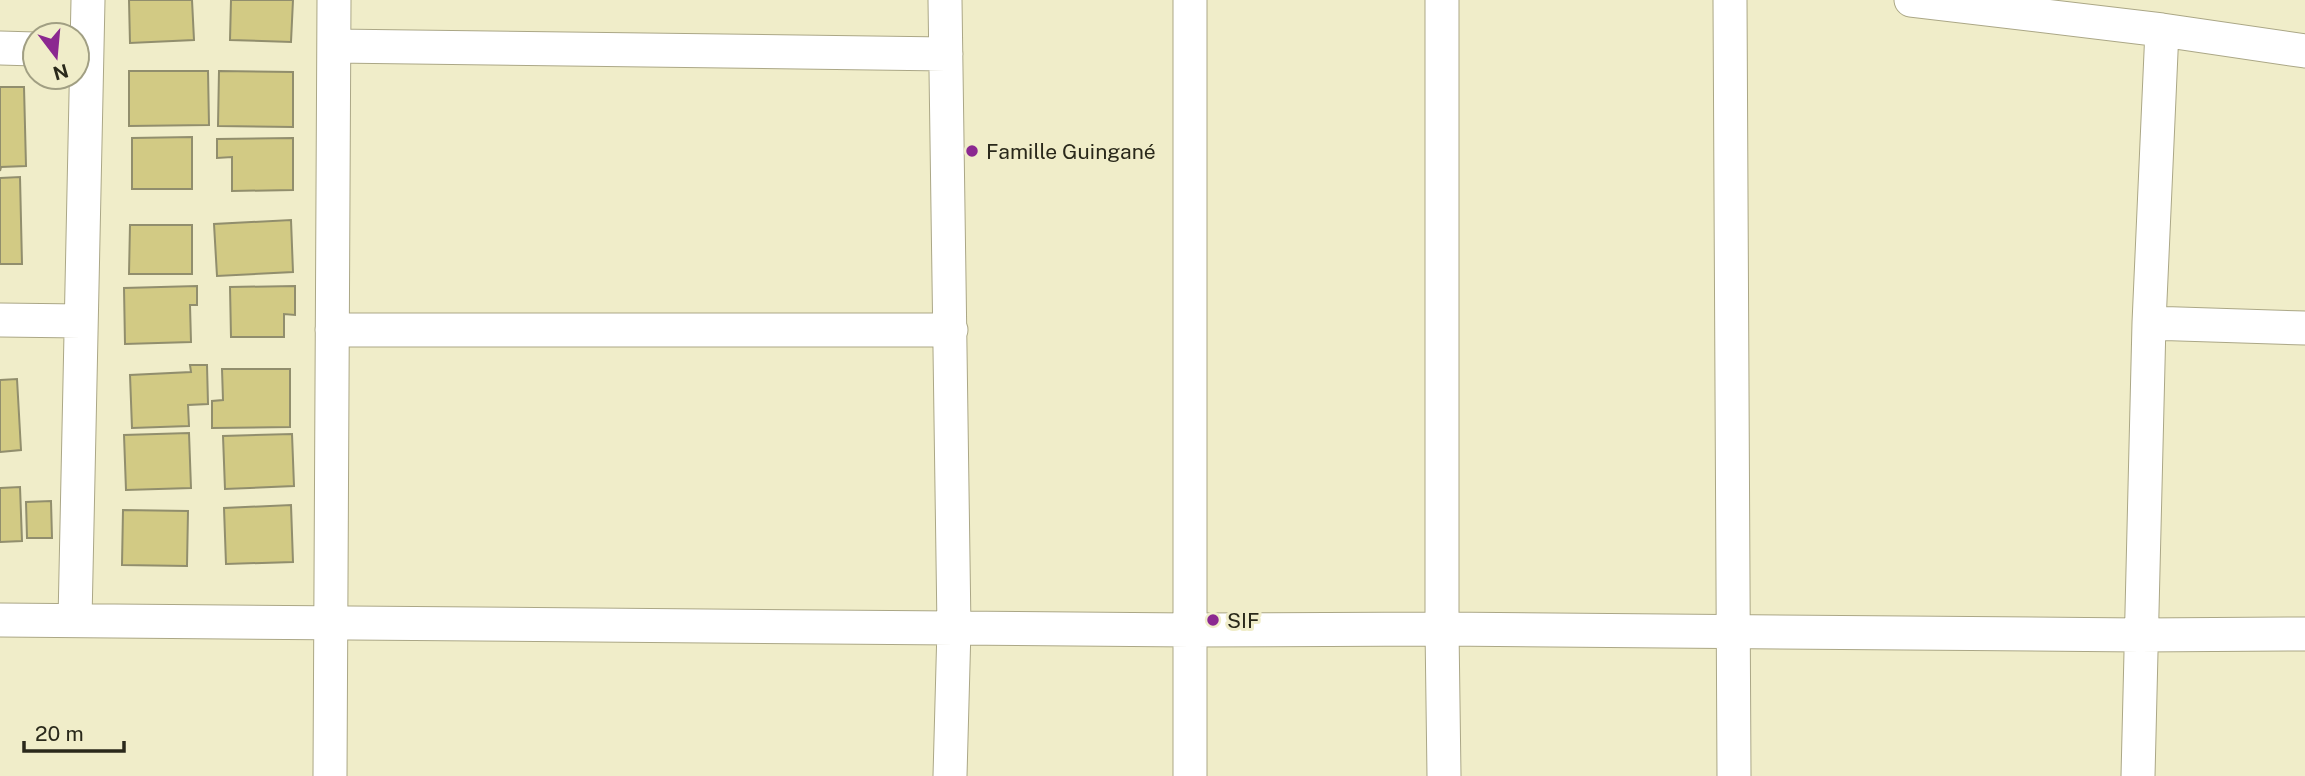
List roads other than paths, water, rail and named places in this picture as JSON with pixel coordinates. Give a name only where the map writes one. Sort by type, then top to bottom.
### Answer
[{"type":"street","points":[[85,21],[88,0]]},
{"type":"street","points":[[330,776],[334,0]]},
{"type":"street","points":[[945,0],[954,628],[950,776]]},
{"type":"street","points":[[1190,0],[1190,776]]},
{"type":"street","points":[[1442,0],[1444,776]]},
{"type":"street","points":[[1730,0],[1731,633],[1734,776]]},
{"type":"street","points":[[1910,0],[2162,30],[2305,51]]},
{"type":"street","points":[[2138,776],[2149,323],[2162,30]]},
{"type":"street","points":[[335,46],[946,54]]},
{"type":"street","points":[[0,48],[21,49]]},
{"type":"street","points":[[75,620],[81,321],[82,91]]},
{"type":"street","points":[[0,320],[81,321]]},
{"type":"street","points":[[2149,323],[2305,328]]},
{"type":"street","points":[[332,330],[951,330]]},
{"type":"street","points":[[0,620],[1190,631],[1442,629],[1731,633],[2305,634]]},
{"type":"place","name":"Famille Guingané","points":[[972,151]]},
{"type":"place","name":"SIF","points":[[1213,620]]}]
